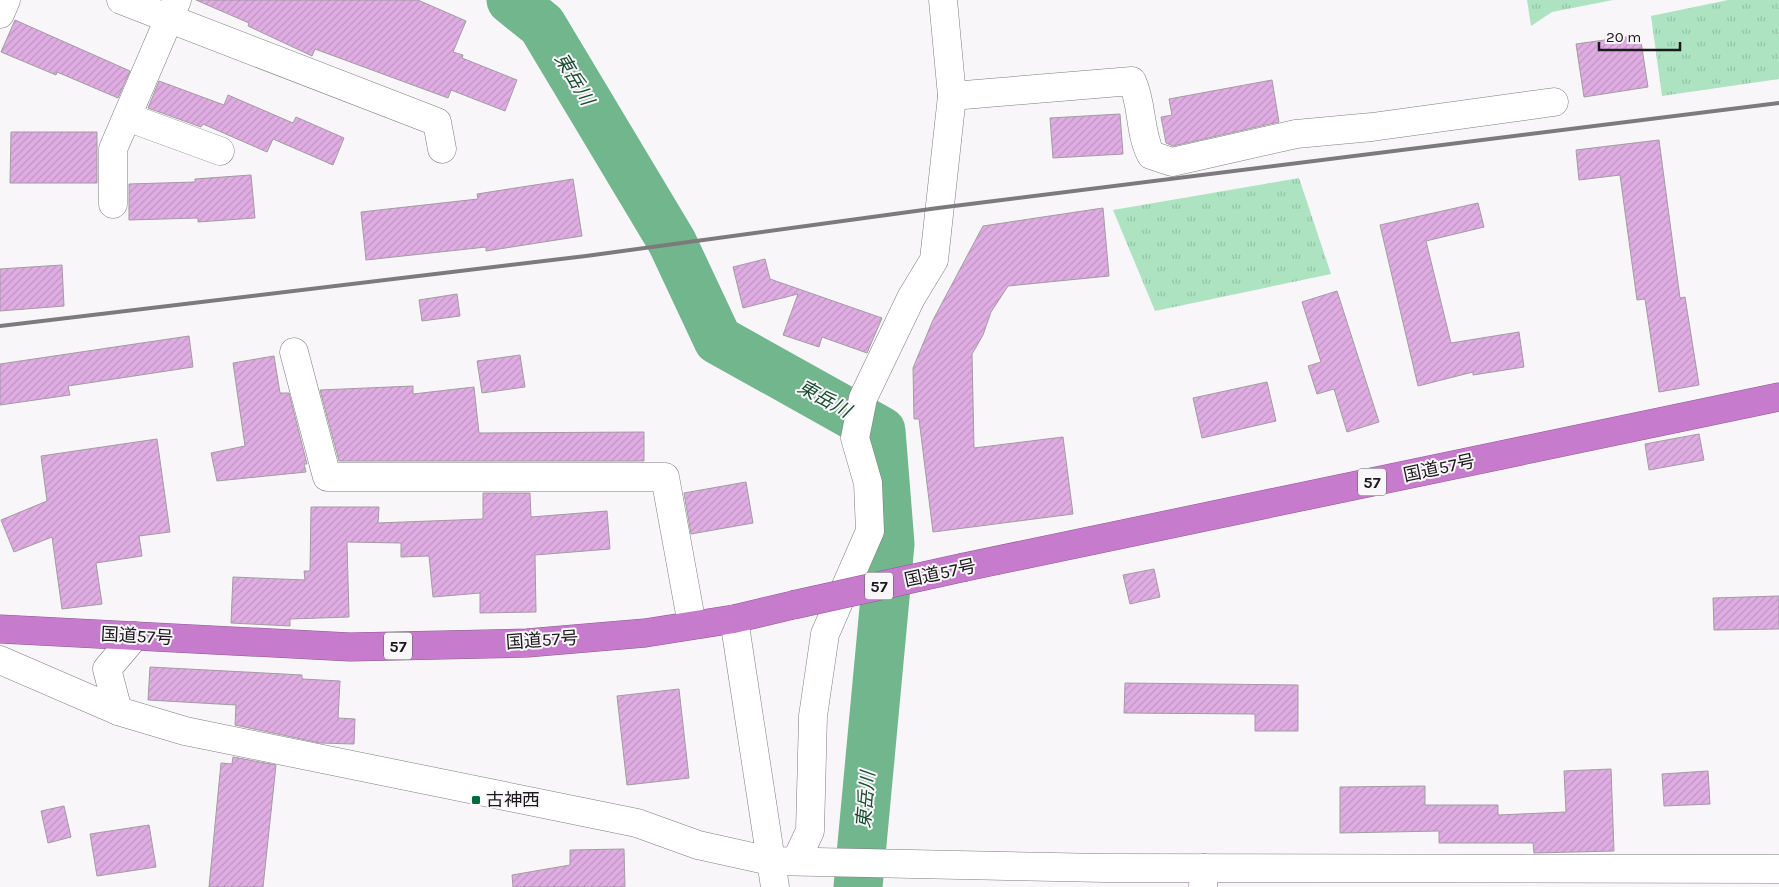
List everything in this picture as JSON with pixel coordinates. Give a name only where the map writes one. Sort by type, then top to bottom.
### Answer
[{"type":"highway","name":"国道57号","points":[[0,629],[350,647],[527,643],[645,632],[734,619],[965,567],[1779,397]]},
{"type":"street","points":[[0,14],[6,0]]},
{"type":"street","points":[[121,0],[173,9],[437,122],[442,149]]},
{"type":"street","points":[[775,887],[794,861],[810,831],[813,782],[813,716],[825,634],[870,531],[868,483],[855,438],[863,398],[911,298],[934,260],[952,96],[943,0]]},
{"type":"street","points":[[113,204],[113,149],[173,9]]},
{"type":"street","points":[[952,96],[1132,81],[1136,91],[1144,142],[1151,156],[1172,162],[1296,134],[1372,127],[1554,102]]},
{"type":"street","points":[[127,117],[220,151]]},
{"type":"street","points":[[294,352],[327,477],[665,477],[692,625]]},
{"type":"street","points":[[734,619],[794,861]]},
{"type":"street","points":[[118,711],[107,669],[134,636]]},
{"type":"street","points":[[0,660],[118,711],[185,731],[637,822],[698,845],[794,861],[934,864],[1203,877],[1779,869]]},
{"type":"green space","points":[[1527,0],[1613,0],[1552,12],[1531,26]]},
{"type":"green space","points":[[1728,0],[1779,0],[1779,79],[1662,96],[1651,16]]},
{"type":"green space","points":[[1299,178],[1331,274],[1155,311],[1113,210]]},
{"type":"building","points":[[196,0],[418,0],[466,21],[453,52],[463,55],[462,58],[517,80],[505,111],[451,90],[448,98],[315,49],[312,56],[248,26],[249,23]]},
{"type":"building","points":[[15,20],[130,71],[118,98],[57,72],[56,75],[1,52]]},
{"type":"building","points":[[1640,35],[1648,87],[1584,97],[1576,44]]},
{"type":"building","points":[[1272,80],[1279,122],[1173,146],[1166,143],[1161,117],[1172,115],[1169,99]]},
{"type":"building","points":[[159,81],[224,105],[228,95],[293,123],[296,117],[344,138],[333,165],[273,139],[267,152],[203,124],[201,127],[148,108]]},
{"type":"building","points":[[1120,114],[1123,154],[1053,158],[1050,118]]},
{"type":"building","points":[[11,132],[97,132],[97,183],[10,183]]},
{"type":"building","points":[[1659,140],[1680,298],[1685,297],[1699,385],[1659,392],[1645,299],[1637,300],[1620,175],[1579,180],[1576,150]]},
{"type":"building","points":[[251,175],[255,218],[198,222],[198,218],[129,220],[129,184],[195,182],[195,179]]},
{"type":"building","points":[[573,179],[582,236],[486,251],[486,247],[366,260],[361,212],[478,199],[477,194]]},
{"type":"building","points":[[1478,203],[1484,227],[1426,241],[1451,343],[1519,332],[1524,367],[1473,375],[1473,372],[1418,386],[1380,225]]},
{"type":"building","points":[[1103,208],[1109,276],[1008,286],[991,312],[983,335],[972,354],[974,448],[1063,437],[1073,514],[933,532],[919,419],[914,419],[913,368],[933,320],[983,226]]},
{"type":"building","points":[[765,259],[770,279],[882,318],[867,353],[822,337],[819,347],[783,335],[798,294],[743,308],[733,267]]},
{"type":"building","points":[[62,265],[64,306],[0,311],[0,269]]},
{"type":"building","points":[[1337,291],[1379,422],[1347,432],[1334,389],[1317,394],[1308,366],[1321,362],[1302,302]]},
{"type":"building","points":[[457,294],[460,316],[422,321],[419,300]]},
{"type":"building","points":[[189,336],[193,367],[68,386],[70,395],[0,405],[0,364]]},
{"type":"building","points":[[520,355],[525,387],[482,393],[477,361]]},
{"type":"building","points":[[274,356],[280,393],[289,393],[307,464],[304,464],[306,472],[217,481],[211,453],[245,446],[233,363]]},
{"type":"building","points":[[1267,382],[1276,421],[1202,438],[1193,398]]},
{"type":"building","points":[[413,386],[413,394],[474,387],[479,433],[644,432],[644,461],[339,461],[320,390]]},
{"type":"building","points":[[1699,434],[1704,460],[1649,470],[1645,444]]},
{"type":"building","points":[[157,439],[170,532],[139,536],[142,556],[96,563],[102,604],[62,609],[52,537],[14,552],[1,520],[47,501],[41,456]]},
{"type":"building","points":[[746,482],[753,523],[691,534],[684,493]]},
{"type":"building","points":[[483,493],[530,493],[531,517],[607,511],[610,549],[535,555],[536,612],[480,613],[480,593],[433,597],[429,556],[401,557],[401,543],[347,542],[349,617],[290,619],[290,626],[231,623],[233,577],[305,580],[304,571],[310,571],[311,507],[379,507],[378,523],[483,519]]},
{"type":"building","points":[[1154,569],[1160,597],[1130,604],[1123,575]]},
{"type":"building","points":[[1779,596],[1779,629],[1714,630],[1713,598]]},
{"type":"building","points":[[150,667],[302,675],[302,679],[340,681],[338,718],[355,719],[354,744],[320,743],[235,725],[236,705],[148,700]]},
{"type":"building","points":[[1125,683],[1298,685],[1298,731],[1255,731],[1255,714],[1124,713]]},
{"type":"building","points":[[679,689],[689,778],[627,785],[617,696]]},
{"type":"building","points":[[233,757],[276,765],[263,887],[209,887],[221,763],[232,764]]},
{"type":"building","points":[[1611,769],[1614,851],[1534,853],[1533,843],[1439,843],[1439,831],[1340,833],[1340,787],[1425,786],[1425,805],[1498,805],[1498,815],[1566,812],[1564,771]]},
{"type":"building","points":[[1708,771],[1710,804],[1664,806],[1662,774]]},
{"type":"building","points":[[64,806],[71,837],[48,843],[41,811]]},
{"type":"building","points":[[149,825],[156,867],[97,876],[90,834]]},
{"type":"building","points":[[624,849],[625,887],[513,887],[512,875],[570,865],[570,850]]},
{"type":"waterway","name":"東岳川","points":[[511,0],[542,25],[672,242],[718,340],[881,431],[890,544],[858,887]]},
{"type":"railway","points":[[0,326],[586,256],[938,208],[1779,103]]},
{"type":"place","name":"古神西","points":[[476,800]]}]
